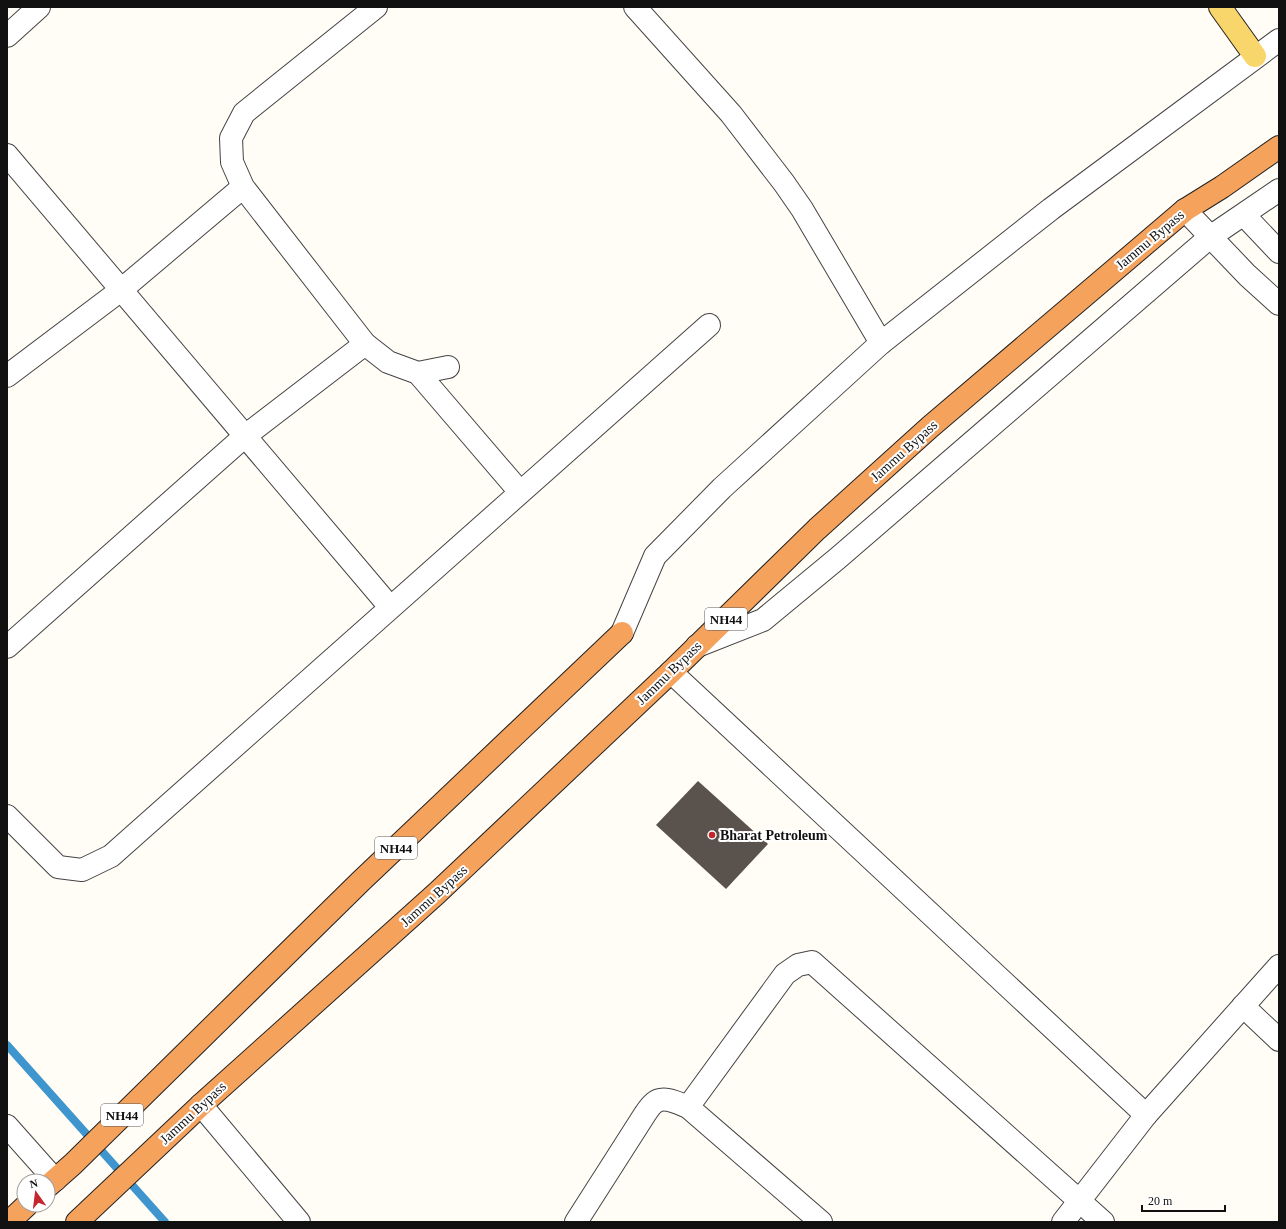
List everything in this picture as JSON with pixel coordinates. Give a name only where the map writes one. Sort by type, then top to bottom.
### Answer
[{"type":"highway","name":"Jammu Bypass","points":[[92,1214],[196,1109],[437,893],[671,672],[818,529],[930,427],[1185,210],[1222,187],[1279,147]]},
{"type":"highway","name":"NH44","points":[[56,1179],[73,1164],[361,881],[622,633]]},
{"type":"highway","points":[[8,1222],[18,1213]]},
{"type":"main road","points":[[1220,7],[1255,56]]},
{"type":"street","points":[[7,36],[39,7]]},
{"type":"street","points":[[376,7],[244,113],[231,138],[232,162],[243,187],[365,344],[388,362],[418,373],[520,492]]},
{"type":"street","points":[[635,7],[731,114],[784,183],[802,209],[881,343]]},
{"type":"street","points":[[622,633],[655,556],[722,488],[881,343],[1051,209],[1255,56],[1279,40]]},
{"type":"street","points":[[7,155],[390,607]]},
{"type":"street","points":[[7,376],[121,290],[243,187]]},
{"type":"street","points":[[697,646],[763,620],[844,553],[1210,237],[1279,190]]},
{"type":"street","points":[[1185,210],[1210,237],[1279,304]]},
{"type":"street","points":[[1244,215],[1279,252]]},
{"type":"street","points":[[7,816],[58,867],[82,870],[110,856],[709,324]]},
{"type":"street","points":[[7,647],[245,436],[365,344]]},
{"type":"street","points":[[418,373],[448,367]]},
{"type":"street","points":[[671,672],[1146,1115]]},
{"type":"street","points":[[688,1107],[785,974],[798,965],[812,962],[1103,1222]]},
{"type":"street","points":[[1063,1222],[1146,1115],[1279,966]]},
{"type":"street","points":[[1243,1006],[1279,1040]]},
{"type":"street","points":[[576,1222],[645,1114],[655,1102],[664,1099],[674,1101],[688,1107],[822,1222]]},
{"type":"street","points":[[196,1109],[299,1222]]},
{"type":"street","points":[[7,1126],[43,1173]]},
{"type":"building","name":"Bharat Petroleum","points":[[698,781],[768,844],[726,889],[656,825]]},
{"type":"waterway","points":[[7,1045],[165,1222]]},
{"type":"place","name":"Bharat Petroleum","points":[[712,835]]}]
